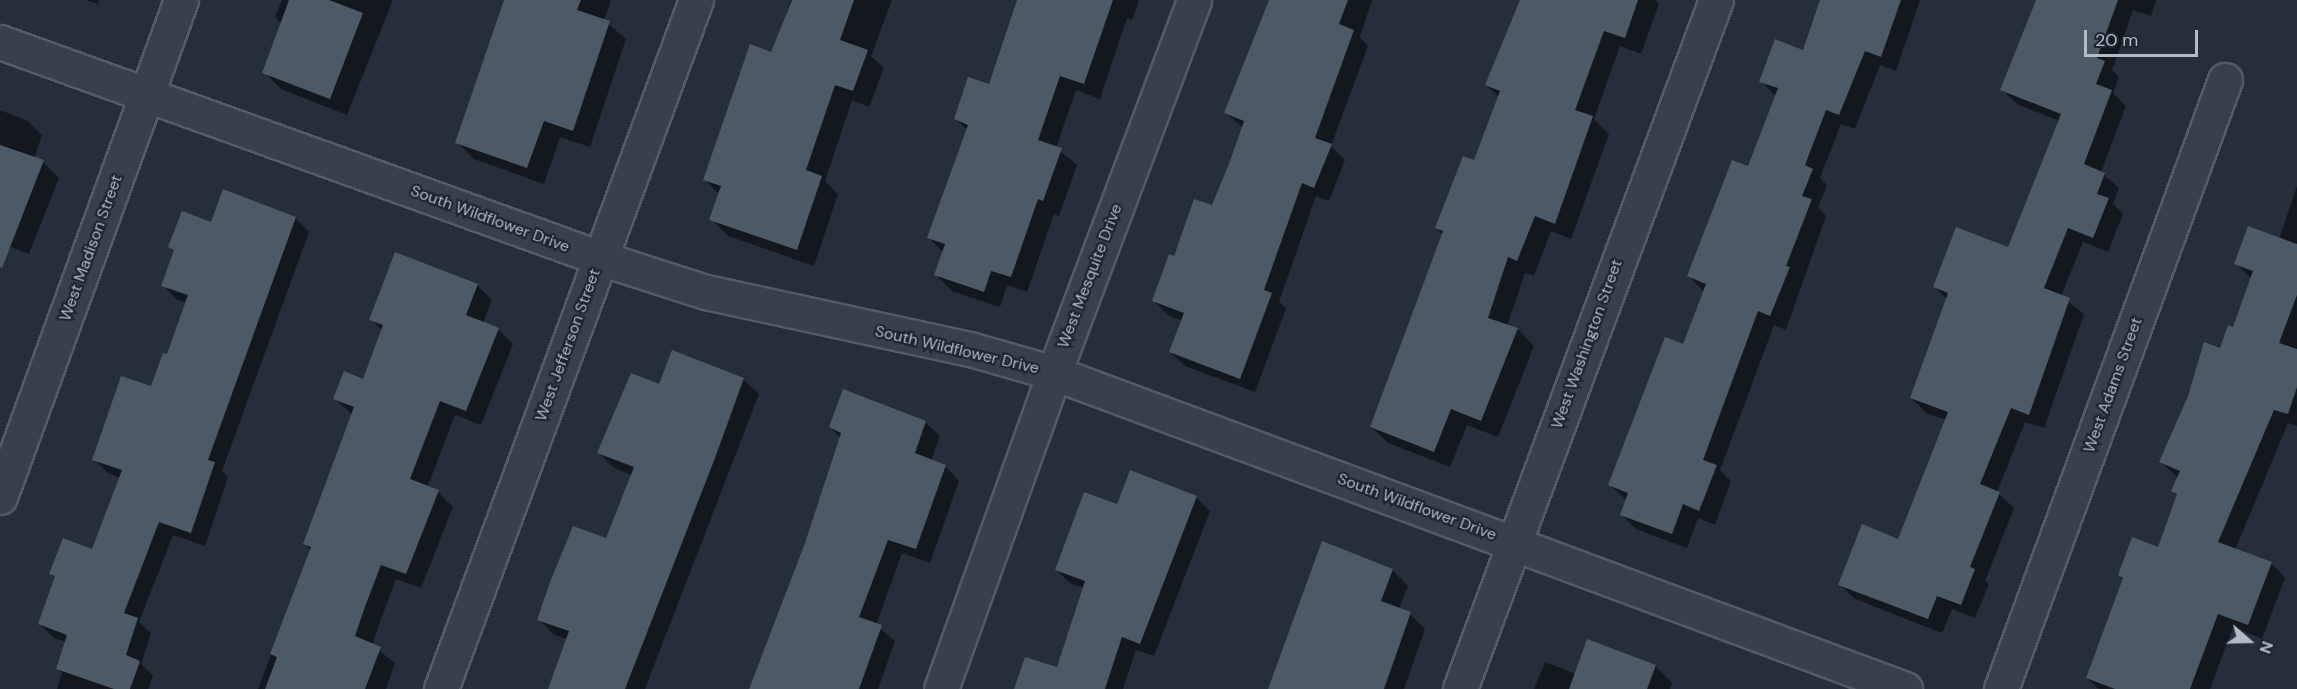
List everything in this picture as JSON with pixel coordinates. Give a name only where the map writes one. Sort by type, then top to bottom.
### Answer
[{"type":"street","name":"West Madison Street","points":[[0,496],[181,0]]},
{"type":"street","name":"West Jefferson Street","points":[[441,689],[696,0]]},
{"type":"street","name":"West Mesquite Drive","points":[[941,689],[1054,373],[1194,0]]},
{"type":"street","name":"West Washington Street","points":[[1460,689],[1716,0]]},
{"type":"street","name":"South Wildflower Drive","points":[[0,42],[600,258],[706,292],[970,350],[1054,373],[1905,689]]},
{"type":"street","name":"West Adams Street","points":[[2001,689],[2225,80]]},
{"type":"building","points":[[289,0],[329,0],[363,13],[330,99],[262,73]]},
{"type":"building","points":[[504,0],[581,0],[577,10],[610,21],[573,131],[544,121],[527,168],[455,143]]},
{"type":"building","points":[[792,0],[854,0],[840,40],[868,50],[853,91],[835,85],[806,170],[822,176],[797,250],[709,220],[721,186],[703,180],[750,44],[771,52]]},
{"type":"building","points":[[1017,0],[1113,0],[1084,84],[1060,76],[1038,140],[1062,148],[1043,201],[1038,199],[1011,277],[991,271],[984,292],[934,275],[945,244],[927,238],[968,125],[954,119],[968,77],[989,84]]},
{"type":"building","points":[[1269,0],[1348,0],[1339,24],[1354,30],[1315,138],[1332,144],[1314,188],[1302,183],[1264,290],[1272,293],[1240,379],[1169,352],[1184,313],[1152,301],[1169,254],[1174,256],[1194,199],[1212,205],[1230,161],[1244,121],[1224,113]]},
{"type":"building","points":[[1520,0],[1638,0],[1625,38],[1604,31],[1575,110],[1593,116],[1555,224],[1535,216],[1517,261],[1508,257],[1488,318],[1518,328],[1481,421],[1451,409],[1434,452],[1370,427],[1443,231],[1435,228],[1463,156],[1474,160],[1500,91],[1485,85]]},
{"type":"building","points":[[1820,0],[1901,0],[1881,57],[1865,51],[1839,115],[1826,110],[1805,165],[1813,169],[1802,196],[1812,199],[1786,266],[1790,267],[1770,316],[1758,311],[1703,460],[1717,465],[1699,511],[1683,504],[1672,534],[1620,515],[1628,493],[1608,485],[1665,337],[1683,344],[1706,284],[1687,276],[1732,160],[1748,166],[1778,88],[1759,82],[1775,39],[1803,50]]},
{"type":"building","points":[[2036,0],[2118,0],[2097,58],[2105,61],[2096,84],[2112,90],[2084,164],[2105,173],[2097,194],[2109,198],[2093,238],[2068,228],[2044,288],[2070,298],[2029,415],[2011,408],[1980,484],[2000,492],[1970,567],[1975,569],[1961,605],[1937,596],[1928,619],[1838,585],[1862,524],[1898,539],[1948,412],[1910,398],[1948,293],[1933,287],[1956,227],[2008,247],[2061,114],[2000,90]]},
{"type":"building","points":[[0,145],[44,160],[2,268],[0,267]]},
{"type":"building","points":[[223,189],[296,217],[208,460],[215,462],[191,533],[159,522],[124,613],[138,618],[126,655],[140,661],[130,689],[114,689],[56,669],[67,635],[38,624],[55,576],[49,574],[63,538],[92,549],[122,470],[92,460],[121,376],[151,386],[163,353],[167,354],[188,295],[161,286],[174,250],[168,247],[182,211],[211,222]]},
{"type":"building","points":[[2248,226],[2297,244],[2297,295],[2279,343],[2297,349],[2297,387],[2288,414],[2274,410],[2218,542],[2272,562],[2248,625],[2218,614],[2190,689],[2115,689],[2086,678],[2123,578],[2118,575],[2132,537],[2158,547],[2177,494],[2171,491],[2180,471],[2159,462],[2188,396],[2204,342],[2220,348],[2228,325],[2233,327],[2253,271],[2234,264]]},
{"type":"building","points":[[395,252],[478,284],[466,315],[499,328],[466,411],[440,401],[410,479],[439,490],[406,574],[381,565],[366,604],[355,636],[381,647],[365,689],[265,689],[277,657],[270,654],[311,547],[303,544],[354,407],[333,399],[344,371],[363,379],[383,325],[369,320]]},
{"type":"building","points":[[672,350],[744,378],[715,458],[625,689],[548,689],[569,631],[537,620],[550,582],[573,526],[606,538],[634,467],[597,453],[631,373],[659,384]]},
{"type":"building","points":[[843,389],[926,421],[915,453],[946,465],[916,549],[888,540],[859,617],[882,625],[859,689],[749,689],[805,543],[841,433],[829,427]]},
{"type":"building","points":[[1130,470],[1197,496],[1140,644],[1122,637],[1105,689],[1014,689],[1025,657],[1057,667],[1085,581],[1055,570],[1084,492],[1117,504]]},
{"type":"building","points":[[1322,541],[1393,569],[1381,601],[1411,612],[1384,689],[1268,689]]},
{"type":"building","points":[[1587,639],[1656,665],[1647,689],[1569,689]]}]
